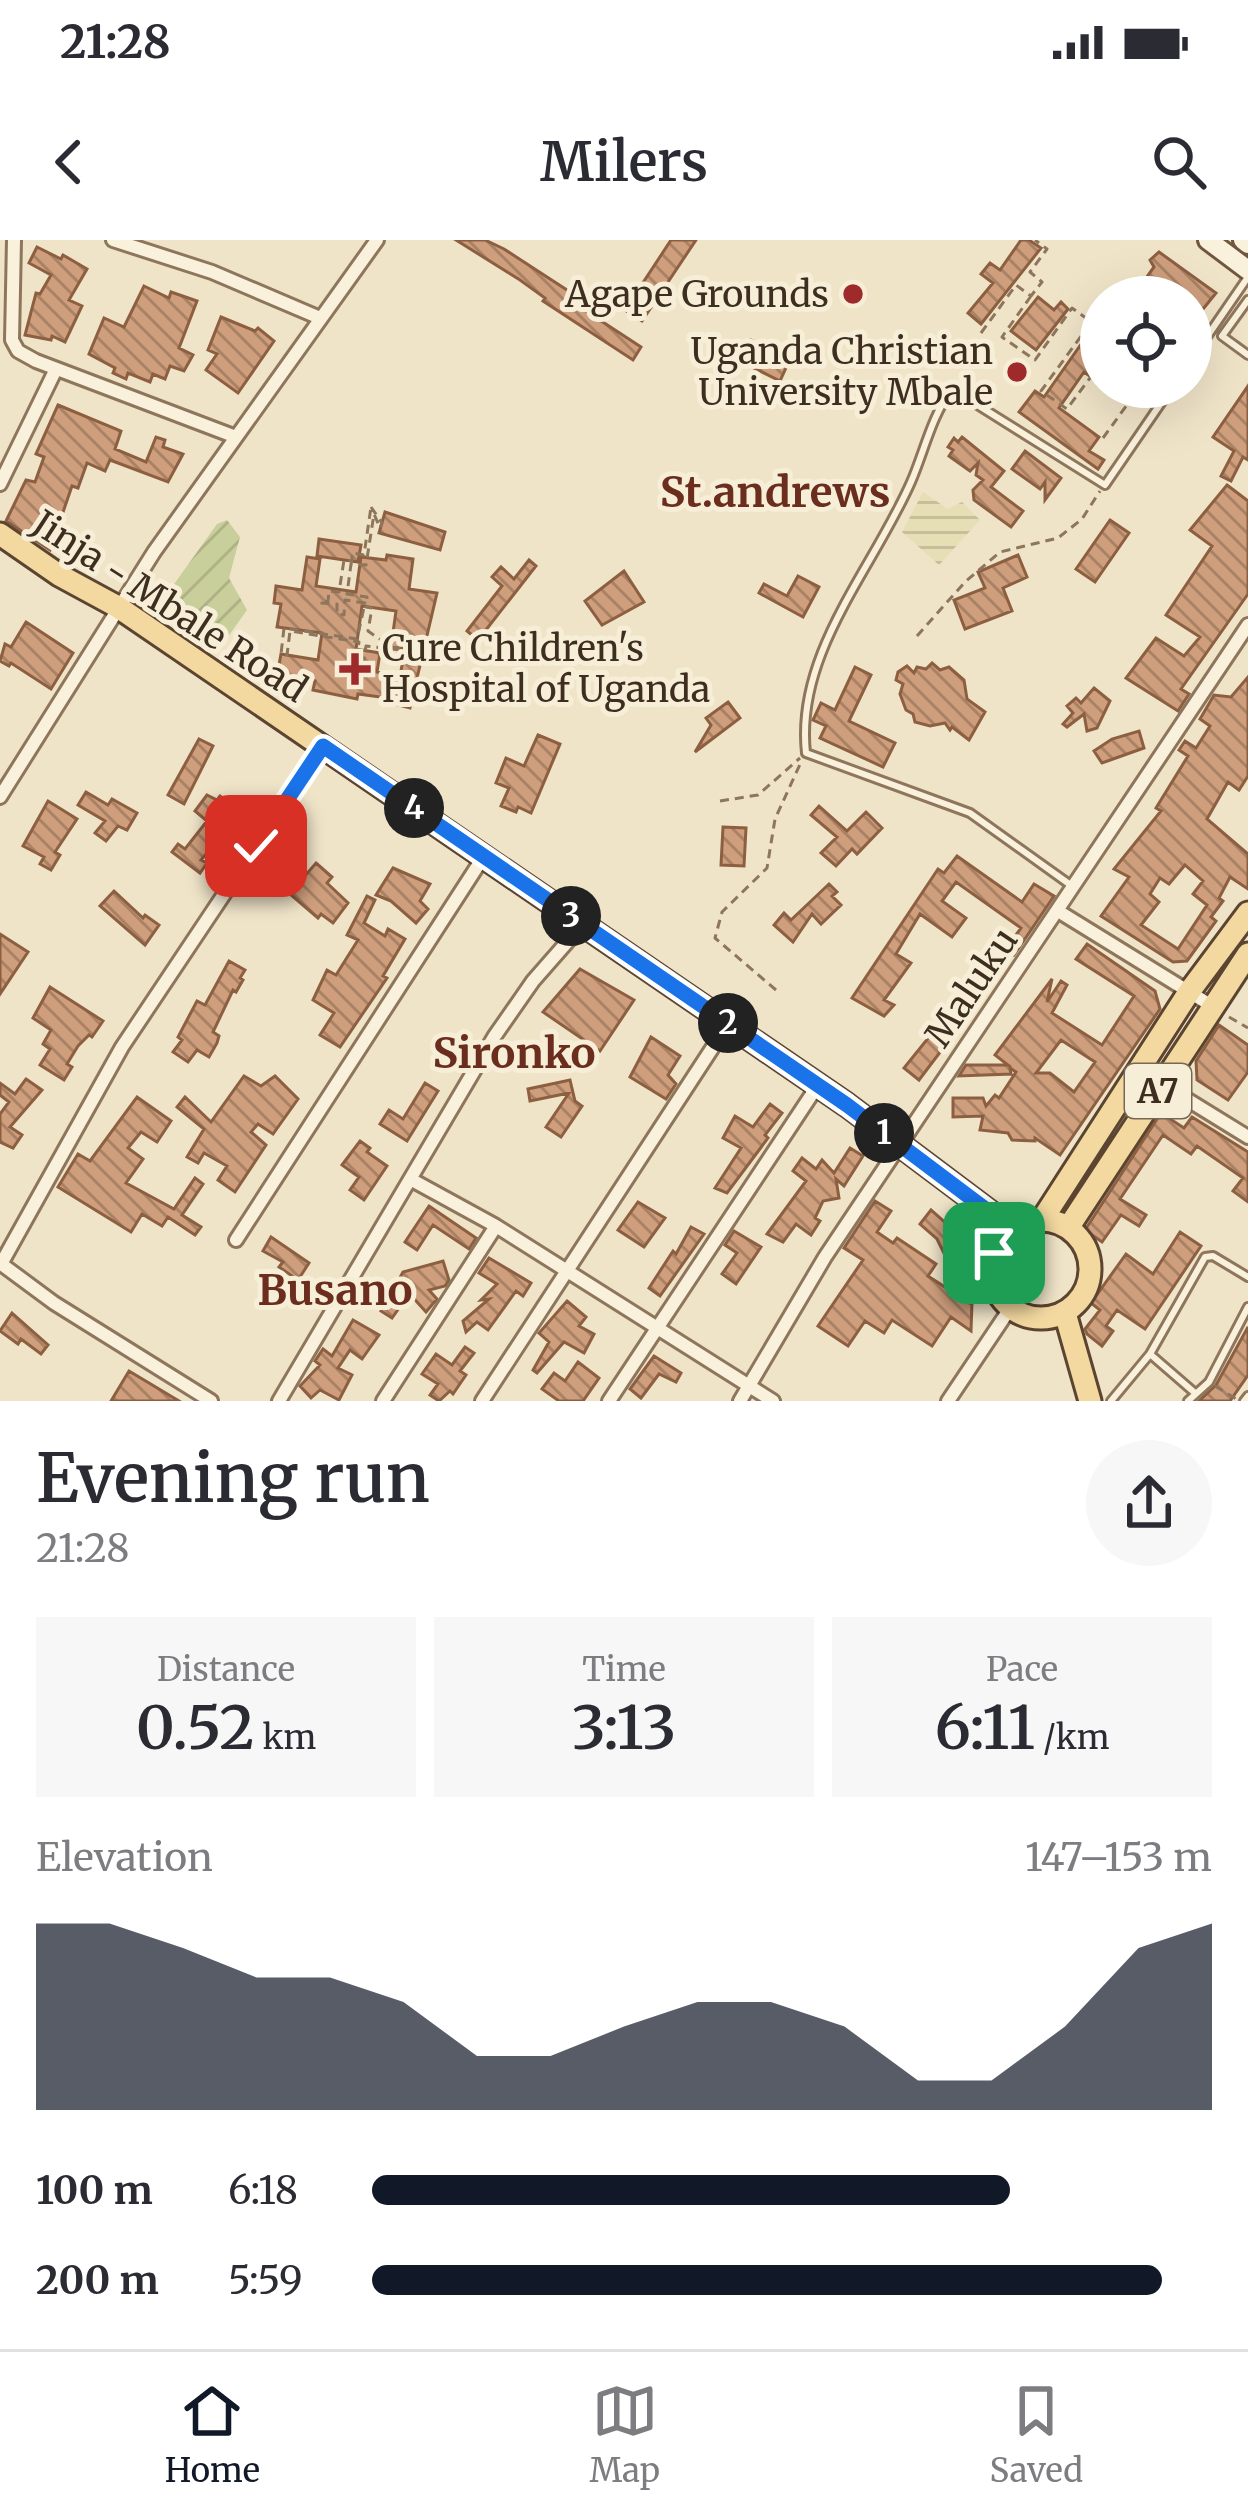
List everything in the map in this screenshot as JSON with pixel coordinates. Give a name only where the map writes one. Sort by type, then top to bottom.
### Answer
[{"type":"main road","points":[[1208,240],[1248,274]]},
{"type":"main road","name":"Jinja - Mbale Road","points":[[0,534],[59,575],[118,607],[818,1085],[1012,1229]]},
{"type":"main road","name":"A7","points":[[1042,1220],[1189,992],[1248,914]]},
{"type":"main road","name":"A7","points":[[1068,1228],[1248,954]]},
{"type":"main road","points":[[1042,1220],[1068,1228],[1085,1246],[1090,1280],[1065,1313],[1041,1318],[1010,1307],[995,1287],[992,1270],[1000,1241],[1012,1229],[1042,1220]]},
{"type":"main road","points":[[1065,1313],[1090,1401]]},
{"type":"street","points":[[14,240],[12,340],[18,351],[236,437]]},
{"type":"street","points":[[113,240],[212,272],[320,318]]},
{"type":"street","points":[[0,797],[118,607],[377,240]]},
{"type":"street","points":[[0,484],[56,369]]},
{"type":"street","name":"Maluku","points":[[740,1401],[825,1257],[1248,625]]},
{"type":"street","points":[[211,1401],[54,1303],[1,1263],[122,1047],[323,746]]},
{"type":"street","points":[[236,1240],[484,856]]},
{"type":"street","points":[[1058,911],[1212,1006]]},
{"type":"street","points":[[279,1401],[494,1037],[533,981],[583,924]]},
{"type":"street","points":[[482,1401],[728,1024]]},
{"type":"street","points":[[1162,1084],[1248,1137]]},
{"type":"street","points":[[609,1401],[818,1085]]},
{"type":"street","points":[[412,1180],[496,1226],[772,1401]]},
{"type":"street","points":[[383,1401],[496,1226]]},
{"type":"street","points":[[948,1401],[1010,1307]]},
{"type":"lane","points":[[1212,328],[1248,274]]},
{"type":"lane","points":[[1248,300],[1222,336],[1248,355]]},
{"type":"lane","points":[[1073,887],[970,813],[806,753],[805,700],[823,652],[911,482],[952,389],[1105,485],[1158,408]]},
{"type":"lane","points":[[1112,1401],[1150,1354],[1205,1257],[1213,1256],[1248,1276]]},
{"type":"lane","points":[[1188,1401],[1209,1382],[1248,1306]]},
{"type":"lane","points":[[1150,1354],[1195,1393]]},
{"type":"path","points":[[1035,240],[1047,249],[1030,272],[1042,282],[1002,337],[1035,360],[1072,308],[1080,314]]},
{"type":"path","points":[[982,333],[1016,285],[1031,296]]},
{"type":"path","points":[[1080,337],[1041,391],[1067,410],[1080,392]]},
{"type":"path","points":[[1103,438],[1125,408]]},
{"type":"path","points":[[916,636],[953,593],[1000,552],[1058,538],[1082,519],[1105,485]]},
{"type":"path","points":[[371,507],[382,523],[380,528],[374,514],[366,566],[351,564],[346,594],[367,597],[366,607],[371,608],[368,631],[391,647],[411,650],[413,665],[402,663],[401,650],[366,646],[362,670],[355,669],[359,642],[290,631],[287,655],[281,654],[284,628],[357,639],[365,602],[345,600],[344,615],[337,614],[337,604],[320,603],[328,602],[329,591],[339,592],[344,560],[352,561],[352,553],[364,555],[371,507]]},
{"type":"path","points":[[720,801],[758,795],[806,753]]},
{"type":"path","points":[[776,990],[716,938],[722,912],[767,868],[776,820],[806,753]]},
{"type":"path","points":[[1212,1006],[1248,1028]]},
{"type":"path","points":[[1209,1382],[1244,1399]]},
{"type":"shaded area","points":[[923,492],[948,509],[962,502],[980,520],[939,565],[902,532]]},
{"type":"green space","points":[[227,520],[240,537],[229,578],[247,610],[218,651],[157,608],[217,524]]},
{"type":"building","points":[[456,240],[485,240],[504,249],[590,305],[586,311],[641,347],[633,360],[543,301],[520,280]]},
{"type":"building","points":[[671,240],[696,240],[642,321],[625,310]]},
{"type":"building","points":[[1021,240],[1041,248],[981,324],[968,313],[993,283],[981,274],[990,263],[1000,270]]},
{"type":"building","points":[[37,247],[87,269],[69,300],[82,306],[65,342],[52,336],[51,340],[25,335],[36,293],[40,294],[51,275],[29,263]]},
{"type":"building","points":[[1159,252],[1192,276],[1148,276],[1154,267],[1150,260]]},
{"type":"building","points":[[144,286],[169,298],[171,292],[197,301],[179,348],[193,355],[184,371],[170,366],[165,379],[153,374],[150,382],[128,373],[126,379],[89,354],[104,318],[124,327]]},
{"type":"building","points":[[1038,297],[1054,310],[1061,302],[1068,309],[1036,350],[1011,331]]},
{"type":"building","points":[[221,317],[255,331],[258,328],[274,341],[238,393],[206,370],[217,354],[208,350]]},
{"type":"building","points":[[751,340],[790,359],[780,381],[740,361]]},
{"type":"building","points":[[1080,346],[1080,378],[1059,408],[1099,437],[1089,451],[1104,460],[1098,469],[1019,412],[1035,391],[1044,397]]},
{"type":"building","points":[[1248,386],[1248,460],[1243,457],[1231,481],[1221,476],[1234,451],[1213,437]]},
{"type":"building","points":[[58,405],[121,431],[115,449],[146,462],[156,437],[165,440],[163,447],[183,454],[168,482],[110,460],[105,471],[87,463],[78,488],[72,486],[50,550],[6,521],[26,480],[35,482],[44,457],[36,454]]},
{"type":"building","points":[[962,437],[1004,471],[991,487],[1023,511],[1011,527],[974,500],[973,490],[983,480],[976,475],[978,463],[970,471],[949,456],[954,438],[958,442]]},
{"type":"building","points":[[1025,451],[1061,478],[1045,500],[1045,482],[1040,489],[1012,469]]},
{"type":"building","points":[[1227,485],[1248,501],[1248,594],[1181,689],[1189,694],[1178,711],[1126,678],[1156,638],[1184,656],[1200,637],[1166,615],[1212,546],[1190,530]]},
{"type":"building","points":[[385,512],[445,532],[440,550],[379,533]]},
{"type":"building","points":[[1110,520],[1129,533],[1095,582],[1076,569]]},
{"type":"building","points":[[319,539],[361,545],[358,562],[317,556]]},
{"type":"building","points":[[387,555],[413,559],[409,589],[437,593],[410,708],[394,704],[395,699],[358,694],[357,699],[313,690],[315,681],[277,676],[281,654],[318,660],[322,633],[277,627],[281,604],[274,603],[276,586],[302,590],[307,557],[320,559],[316,586],[356,592],[361,557],[386,560]],"holes":[[[362,606],[396,611],[391,647],[405,649],[400,676],[377,672],[380,653],[356,649]]]},
{"type":"building","points":[[1018,555],[1027,577],[1003,588],[1012,611],[965,629],[954,600],[985,588],[978,572]]},
{"type":"building","points":[[529,560],[536,566],[478,640],[467,631],[502,586],[492,577],[501,567],[514,579]]},
{"type":"building","points":[[624,571],[644,602],[602,625],[585,601]]},
{"type":"building","points":[[798,576],[819,587],[803,617],[759,593],[764,584],[787,596]]},
{"type":"building","points":[[26,622],[73,653],[51,689],[0,661],[5,644],[11,647]]},
{"type":"building","points":[[932,663],[940,670],[949,667],[964,680],[967,699],[985,712],[969,740],[945,723],[915,722],[906,710],[900,694],[903,684],[896,680],[898,672],[907,666],[914,673],[917,667],[926,669]]},
{"type":"building","points":[[855,667],[871,675],[849,721],[895,743],[883,767],[820,738],[826,726],[813,720],[821,703],[835,710]]},
{"type":"building","points":[[1248,677],[1248,776],[1239,790],[1228,782],[1207,819],[1248,854],[1248,889],[1230,877],[1219,898],[1223,901],[1211,917],[1216,921],[1187,961],[1173,962],[1101,916],[1129,877],[1114,869],[1161,811],[1156,808],[1188,756],[1179,750],[1185,741],[1196,748],[1210,726],[1200,719],[1214,695],[1231,697]],"holes":[[[1185,865],[1203,881],[1193,894],[1207,905],[1178,949],[1141,925],[1159,902],[1150,894],[1160,878],[1169,884]]]},
{"type":"building","points":[[1094,688],[1110,701],[1097,728],[1087,731],[1084,714],[1067,727],[1063,724],[1073,713],[1067,706],[1076,698],[1081,703]]},
{"type":"building","points":[[728,702],[740,718],[695,752],[711,725],[706,718]]},
{"type":"building","points":[[1139,731],[1144,748],[1102,763],[1094,751],[1112,739]]},
{"type":"building","points":[[538,735],[560,744],[531,813],[518,807],[516,812],[501,806],[509,788],[496,783],[506,758],[524,766]]},
{"type":"building","points":[[199,739],[213,746],[184,804],[168,795]]},
{"type":"building","points":[[86,792],[108,805],[112,799],[137,813],[127,830],[118,826],[106,841],[95,833],[105,821],[78,805]]},
{"type":"building","points":[[207,795],[217,800],[220,796],[243,811],[201,860],[207,863],[200,873],[172,852],[178,844],[185,849],[207,821],[195,811]]},
{"type":"building","points":[[48,801],[77,819],[55,852],[60,855],[51,870],[40,864],[44,857],[23,846]]},
{"type":"building","points":[[819,806],[847,831],[866,812],[882,828],[857,854],[852,849],[836,866],[821,853],[837,837],[811,815]]},
{"type":"building","points":[[723,827],[746,828],[744,866],[721,865]]},
{"type":"building","points":[[957,856],[1022,902],[1034,884],[1054,896],[1014,955],[1003,953],[1021,928],[956,882],[942,901],[966,918],[952,937],[920,914],[896,954],[911,963],[884,1000],[894,1005],[884,1016],[852,998],[938,869],[944,873]]},
{"type":"building","points":[[316,863],[332,877],[327,883],[348,903],[333,923],[321,914],[318,918],[270,877],[277,870],[297,885]]},
{"type":"building","points":[[393,868],[430,884],[420,901],[428,909],[416,923],[391,901],[376,895]]},
{"type":"building","points":[[829,884],[841,905],[821,924],[812,914],[793,942],[774,925],[784,913],[791,920]]},
{"type":"building","points":[[114,891],[143,918],[159,925],[145,945],[100,906]]},
{"type":"building","points":[[367,896],[375,900],[364,923],[385,936],[388,929],[405,939],[383,976],[387,978],[340,1047],[320,1035],[334,1013],[313,1000],[327,970],[336,975],[358,940],[347,935]]},
{"type":"building","points":[[0,934],[28,952],[0,994]]},
{"type":"building","points":[[1087,944],[1155,991],[1160,1009],[1060,1155],[1035,1138],[1012,1140],[1008,1133],[980,1130],[983,1116],[953,1117],[953,1098],[983,1098],[986,1106],[995,1095],[999,1098],[1016,1072],[1010,1068],[1011,1074],[959,1076],[966,1065],[1008,1065],[995,1055],[1052,979],[1047,1002],[1061,981],[1067,985],[1052,1013],[1102,1045],[1134,996],[1076,959]],"holes":[[[1061,1040],[1095,1062],[1074,1092],[1050,1073],[1036,1073]]]},
{"type":"building","points":[[229,961],[245,970],[243,980],[233,990],[213,1032],[219,1036],[209,1057],[197,1050],[188,1062],[173,1052],[182,1040],[178,1037],[197,1001],[205,1005]]},
{"type":"building","points":[[580,969],[634,1000],[600,1051],[543,1012]]},
{"type":"building","points":[[50,987],[103,1021],[78,1046],[64,1080],[40,1065],[50,1049],[43,1044],[51,1030],[33,1018]]},
{"type":"building","points":[[1219,1025],[1248,1045],[1248,1072],[1228,1100],[1197,1080],[1196,1061]]},
{"type":"building","points":[[933,1032],[947,1043],[919,1080],[904,1068]]},
{"type":"building","points":[[651,1037],[680,1056],[668,1075],[676,1084],[666,1099],[630,1077]]},
{"type":"building","points":[[244,1076],[261,1086],[275,1076],[298,1099],[273,1134],[258,1124],[251,1132],[266,1145],[235,1192],[218,1180],[227,1166],[204,1153],[198,1163],[187,1157],[204,1129],[177,1107],[185,1097],[211,1122]]},
{"type":"building","points":[[26,1079],[42,1090],[10,1127],[22,1135],[13,1148],[0,1142],[0,1114],[9,1102],[0,1095],[0,1083],[15,1094]]},
{"type":"building","points":[[570,1080],[575,1101],[582,1106],[561,1137],[546,1127],[569,1093],[530,1101],[528,1089]]},
{"type":"building","points":[[425,1083],[438,1091],[407,1141],[380,1124],[389,1110],[403,1119]]},
{"type":"building","points":[[137,1097],[171,1121],[157,1142],[141,1132],[128,1148],[143,1159],[126,1183],[174,1209],[195,1178],[203,1184],[182,1215],[201,1227],[195,1235],[168,1217],[162,1226],[142,1214],[131,1232],[58,1187],[78,1154],[90,1161]]},
{"type":"building","points":[[770,1104],[782,1113],[765,1135],[768,1138],[727,1193],[715,1188],[741,1148],[723,1138],[735,1116],[753,1127]]},
{"type":"building","points":[[1161,1113],[1184,1128],[1192,1117],[1248,1152],[1248,1202],[1233,1191],[1243,1178],[1197,1146],[1191,1154],[1163,1135],[1120,1199],[1146,1215],[1139,1226],[1121,1215],[1102,1242],[1085,1230]]},
{"type":"building","points":[[360,1141],[387,1166],[364,1200],[350,1190],[359,1177],[342,1165]]},
{"type":"building","points":[[850,1148],[863,1156],[844,1186],[836,1179],[839,1198],[823,1201],[815,1218],[820,1221],[811,1235],[796,1224],[783,1242],[767,1234],[806,1181],[793,1171],[802,1158],[816,1169],[822,1160],[834,1173]]},
{"type":"building","points":[[875,1201],[891,1211],[877,1232],[893,1243],[897,1238],[936,1264],[928,1276],[968,1302],[937,1239],[920,1224],[931,1210],[949,1226],[973,1274],[971,1331],[951,1317],[932,1346],[892,1320],[884,1333],[865,1321],[848,1346],[818,1326],[863,1260],[844,1248]]},
{"type":"building","points":[[638,1202],[665,1218],[644,1247],[618,1230]]},
{"type":"building","points":[[429,1206],[476,1238],[469,1249],[433,1225],[417,1250],[405,1242]]},
{"type":"building","points":[[691,1227],[704,1234],[660,1296],[649,1288]]},
{"type":"building","points":[[734,1231],[761,1247],[736,1284],[722,1274],[737,1253],[725,1245]]},
{"type":"building","points":[[1180,1232],[1201,1246],[1145,1329],[1117,1310],[1106,1326],[1113,1331],[1102,1346],[1085,1329],[1100,1310],[1091,1303],[1126,1254],[1153,1274]]},
{"type":"building","points":[[271,1237],[309,1263],[298,1280],[279,1267],[283,1262],[263,1251]]},
{"type":"building","points":[[489,1258],[531,1283],[523,1296],[516,1291],[488,1330],[477,1322],[466,1332],[463,1321],[489,1299],[481,1300],[497,1284],[479,1273]]},
{"type":"building","points":[[443,1261],[449,1280],[429,1290],[437,1299],[426,1312],[400,1283],[404,1301],[392,1318],[381,1311],[403,1272]]},
{"type":"building","points":[[567,1301],[586,1317],[579,1326],[594,1334],[584,1353],[564,1342],[537,1373],[533,1370],[549,1342],[539,1333]]},
{"type":"building","points":[[12,1313],[48,1345],[41,1354],[0,1331]]},
{"type":"building","points":[[353,1320],[379,1335],[362,1359],[350,1350],[338,1368],[352,1375],[339,1400],[320,1390],[311,1398],[300,1386],[320,1365],[315,1361],[323,1349],[332,1356]]},
{"type":"building","points":[[1248,1327],[1248,1375],[1230,1401],[1199,1401],[1216,1385]]},
{"type":"building","points":[[465,1347],[474,1353],[460,1371],[466,1375],[453,1394],[450,1391],[439,1401],[430,1395],[438,1384],[422,1374],[436,1354],[452,1365]]},
{"type":"building","points":[[654,1356],[681,1373],[676,1382],[659,1374],[641,1398],[630,1389]]},
{"type":"building","points":[[578,1362],[599,1378],[583,1401],[559,1401],[542,1389],[554,1373],[565,1381]]},
{"type":"building","points":[[129,1371],[179,1401],[111,1401]]},
{"type":"place","name":"Agape Grounds","points":[[853,294]]},
{"type":"place","name":"Uganda Christian University Mbale","points":[[1017,372]]},
{"type":"place","name":"Cure Children's Hospital of Uganda","points":[[355,669]]},
{"type":"district","name":"St.andrews","points":[[775,492]]},
{"type":"district","name":"Sironko","points":[[514,1053]]},
{"type":"district","name":"Busano","points":[[335,1290]]},
{"type":"route","points":[[256,846],[323,746],[847,1105],[1012,1229],[994,1253]]}]
